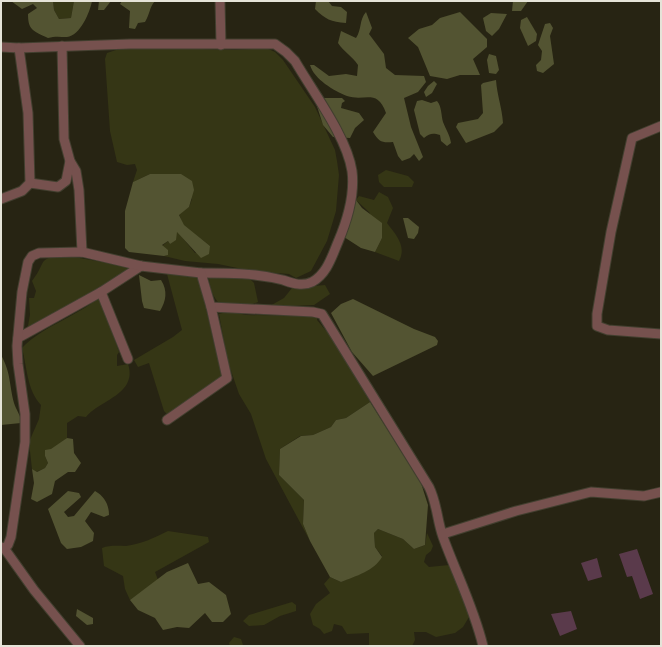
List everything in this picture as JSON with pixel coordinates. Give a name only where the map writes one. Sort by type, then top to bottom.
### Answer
[{"type":"street","points":[[220,1],[221,45]]},
{"type":"street","points":[[1,47],[275,44],[286,52],[295,62],[345,148],[352,172],[352,196],[344,228],[331,259],[324,271],[312,282],[298,284],[261,276],[201,273],[141,266],[82,252],[39,252],[32,256],[28,262],[22,292],[18,338],[18,364],[25,414],[25,442],[11,536],[8,545],[2,547],[34,590],[80,646]]},
{"type":"street","points":[[62,46],[64,139],[70,162],[76,170],[79,190],[82,252]]},
{"type":"street","points":[[1,199],[22,191],[30,183],[28,113],[19,48]]},
{"type":"street","points":[[661,126],[632,138],[611,232],[596,314],[596,326],[608,330],[661,334]]},
{"type":"street","points":[[30,183],[58,187],[66,181],[70,162]]},
{"type":"street","points":[[18,338],[101,292],[141,266]]},
{"type":"street","points":[[167,420],[227,378],[211,307],[201,273]]},
{"type":"street","points":[[101,292],[128,359]]},
{"type":"street","points":[[211,307],[313,312],[322,314],[429,487],[437,506],[442,534],[470,605],[483,646]]},
{"type":"street","points":[[442,534],[516,511],[591,492],[644,496],[661,492]]},
{"type":"shaded area","points":[[53,1],[74,1],[71,18],[59,19],[54,10]]},
{"type":"shaded area","points":[[171,48],[234,50],[266,48],[275,52],[283,60],[315,107],[335,150],[339,175],[336,211],[327,241],[311,271],[296,278],[289,274],[252,271],[218,264],[185,261],[164,256],[168,255],[162,246],[168,241],[170,244],[177,231],[195,253],[210,246],[183,225],[179,214],[189,207],[192,199],[163,174],[150,174],[133,182],[137,170],[135,164],[127,165],[117,162],[110,131],[105,59],[107,53],[119,49]]},
{"type":"shaded area","points":[[386,170],[408,176],[414,182],[412,187],[384,187],[379,182],[378,175]]},
{"type":"shaded area","points":[[379,192],[388,197],[393,208],[387,223],[397,236],[401,246],[402,250],[399,261],[375,252],[382,238],[369,212],[356,200],[359,196],[374,200]]},
{"type":"shaded area","points":[[68,256],[126,266],[129,269],[27,331],[30,315],[29,298],[34,298],[36,291],[32,281],[44,261],[51,258]]},
{"type":"shaded area","points":[[170,272],[199,278],[223,377],[167,414],[164,411],[149,363],[138,367],[134,360],[182,330],[167,274]]},
{"type":"shaded area","points":[[212,276],[250,279],[254,283],[258,302],[249,305],[237,306],[226,306],[221,304],[215,299],[212,290],[209,279]]},
{"type":"shaded area","points":[[325,285],[330,294],[314,305],[268,307],[284,298],[292,288]]},
{"type":"shaded area","points":[[97,299],[101,300],[119,352],[117,355],[117,366],[128,364],[130,374],[128,383],[116,395],[92,411],[86,417],[78,416],[67,423],[67,438],[45,456],[48,463],[45,468],[36,472],[32,469],[29,442],[39,419],[41,405],[36,399],[30,385],[22,348],[39,334],[79,312]]},
{"type":"shaded area","points":[[229,311],[246,315],[317,316],[317,320],[332,338],[370,402],[346,418],[336,420],[331,427],[313,435],[300,436],[280,449],[279,475],[304,500],[303,524],[310,541],[266,459],[251,414],[239,394],[228,362],[219,314]]},
{"type":"shaded area","points":[[378,529],[403,539],[414,549],[425,545],[427,533],[433,546],[431,551],[426,555],[424,562],[429,567],[449,565],[469,617],[463,627],[455,633],[436,637],[426,632],[414,632],[415,640],[412,646],[369,646],[369,633],[347,634],[342,626],[334,624],[332,631],[324,634],[320,629],[313,625],[310,614],[316,604],[330,593],[324,584],[330,577],[341,582],[364,572],[382,556],[375,547],[374,533]]},
{"type":"shaded area","points":[[168,531],[208,537],[209,542],[155,572],[158,580],[130,600],[125,589],[123,576],[104,566],[102,548],[137,544]]},
{"type":"shaded area","points":[[292,602],[296,605],[296,611],[280,616],[264,625],[249,626],[243,621],[249,615]]},
{"type":"shaded area","points":[[234,637],[241,639],[243,645],[230,646],[229,643]]},
{"type":"green space","points":[[11,1],[53,1],[54,10],[59,19],[71,18],[74,1],[92,1],[84,23],[72,36],[48,38],[33,30],[29,24],[28,14],[37,8],[33,4],[22,9]]},
{"type":"green space","points":[[99,1],[111,1],[104,10],[98,10]]},
{"type":"green space","points":[[122,1],[155,1],[145,22],[138,23],[135,29],[129,28],[130,11],[120,4]]},
{"type":"green space","points":[[316,1],[328,1],[332,6],[341,7],[347,12],[346,23],[332,21],[322,15],[315,9]]},
{"type":"green space","points":[[513,1],[528,1],[521,11],[512,11]]},
{"type":"green space","points":[[366,12],[372,28],[369,34],[384,54],[386,68],[395,75],[424,76],[426,82],[418,92],[404,98],[411,127],[423,157],[419,161],[414,154],[410,158],[402,161],[398,156],[393,142],[379,140],[373,132],[386,113],[379,101],[370,97],[347,96],[336,91],[320,80],[310,65],[314,65],[329,76],[346,74],[357,76],[358,65],[338,43],[341,31],[356,38],[362,18]]},
{"type":"green space","points":[[460,12],[487,39],[487,47],[473,59],[480,75],[460,75],[447,79],[430,76],[418,47],[408,38],[419,29],[432,25],[440,18]]},
{"type":"green space","points":[[491,13],[507,14],[499,29],[492,36],[486,31],[483,18]]},
{"type":"green space","points":[[527,17],[537,34],[536,41],[528,46],[520,28],[521,20]]},
{"type":"green space","points":[[550,23],[553,28],[550,36],[554,64],[543,73],[537,71],[536,65],[541,60],[542,51],[538,45],[545,24]]},
{"type":"green space","points":[[489,54],[496,56],[499,70],[496,74],[489,73],[487,60]]},
{"type":"green space","points":[[496,80],[503,123],[494,132],[466,143],[456,127],[458,123],[478,119],[483,113],[481,85],[483,83]]},
{"type":"green space","points":[[434,81],[437,84],[432,93],[426,97],[424,92]]},
{"type":"green space","points":[[323,98],[342,98],[345,101],[342,103],[341,108],[359,113],[364,120],[355,128],[350,138],[333,137],[323,125],[316,103]]},
{"type":"green space","points":[[422,100],[431,103],[437,101],[439,103],[443,122],[451,143],[447,146],[441,141],[440,135],[432,134],[424,138],[420,134],[414,110],[417,101]]},
{"type":"green space","points":[[150,174],[181,174],[192,181],[194,190],[189,207],[179,215],[184,225],[210,246],[209,254],[201,258],[177,232],[176,240],[170,244],[168,241],[162,245],[168,250],[168,255],[164,256],[129,252],[125,248],[125,211],[133,182]]},
{"type":"green space","points":[[356,200],[362,208],[382,223],[382,238],[375,252],[361,248],[344,237]]},
{"type":"green space","points":[[403,218],[408,218],[419,227],[418,233],[414,239],[408,238]]},
{"type":"green space","points":[[139,275],[151,281],[161,280],[165,288],[165,296],[164,303],[160,311],[144,308]]},
{"type":"green space","points":[[353,299],[414,329],[435,337],[438,341],[437,345],[373,376],[352,352],[331,313],[341,304]]},
{"type":"green space","points":[[1,355],[7,367],[14,403],[21,423],[1,425]]},
{"type":"green space","points":[[370,402],[421,483],[428,505],[425,545],[414,549],[403,539],[378,529],[374,533],[375,547],[382,557],[379,562],[358,575],[341,582],[330,577],[310,541],[303,524],[304,500],[279,475],[280,449],[301,436],[313,435],[331,427],[336,420],[346,418]]},
{"type":"green space","points":[[67,438],[73,439],[74,453],[81,463],[75,472],[68,472],[55,481],[52,494],[37,502],[31,499],[34,483],[32,469],[37,472],[45,468],[48,463],[45,456],[45,450],[51,449]]},
{"type":"green space","points":[[68,491],[79,493],[81,497],[64,512],[68,517],[74,516],[95,491],[101,495],[105,501],[108,507],[109,515],[104,517],[91,512],[85,521],[94,533],[93,541],[81,547],[67,549],[61,543],[48,509]]},
{"type":"green space","points":[[188,563],[198,584],[209,582],[226,595],[231,614],[223,622],[212,622],[205,613],[189,628],[177,627],[163,630],[155,618],[138,610],[130,600],[167,572]]},
{"type":"green space","points":[[77,609],[93,618],[93,624],[87,625],[76,616]]},
{"type":"building","points":[[637,549],[653,594],[640,599],[632,576],[627,577],[619,554]]},
{"type":"building","points":[[597,558],[602,577],[588,581],[581,563]]},
{"type":"building","points":[[571,611],[577,629],[560,636],[551,614]]}]
